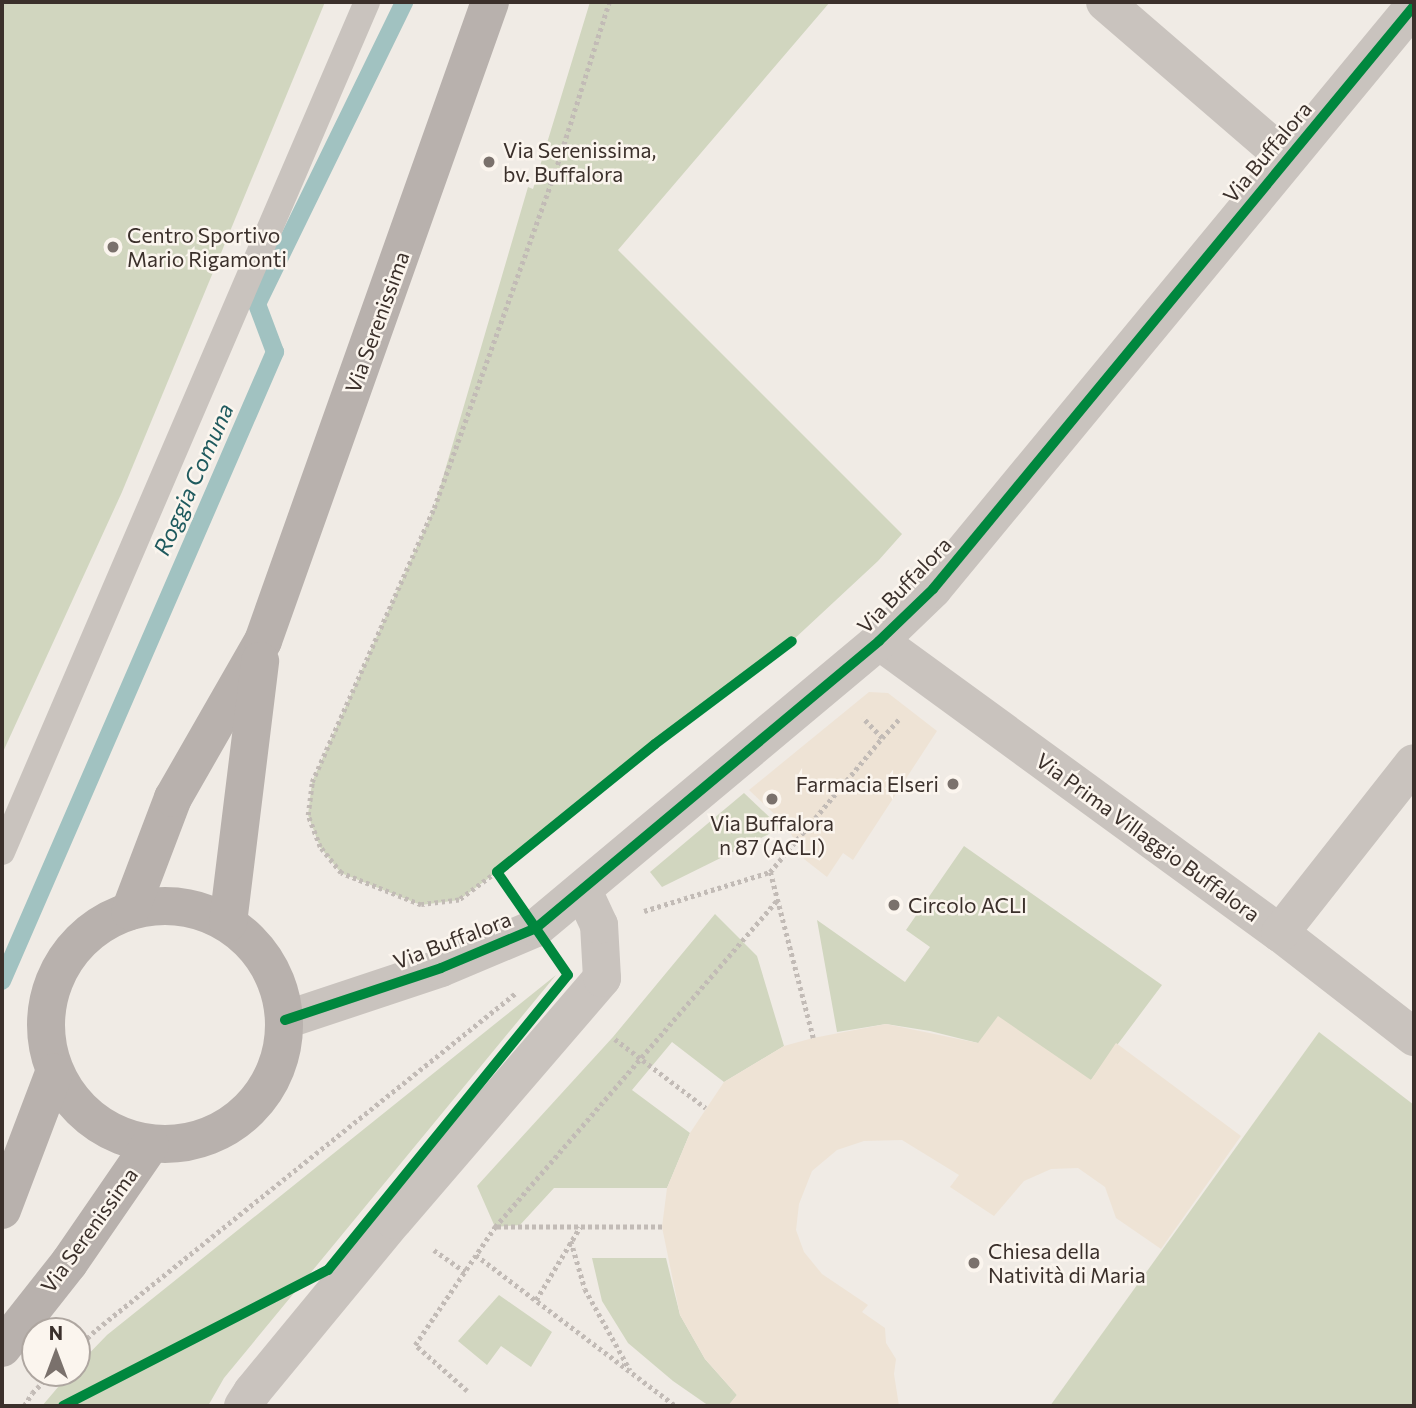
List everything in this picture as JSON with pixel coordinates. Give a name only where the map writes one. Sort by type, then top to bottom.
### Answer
[{"type":"main road","name":"Via Serenissima","points":[[130,911],[173,797],[263,641],[490,2]]},
{"type":"main road","name":"Via Serenissima","points":[[228,923],[263,641]]},
{"type":"main road","name":"Via Serenissima","points":[[163,906],[197,910],[228,923],[254,944],[276,979],[285,1020],[279,1061],[261,1098],[230,1126],[192,1142],[150,1145],[110,1133],[77,1107],[54,1073],[46,1040],[46,1007],[55,975],[74,947],[99,925],[130,911],[163,906]]},
{"type":"main road","points":[[2,1210],[54,1073]]},
{"type":"main road","name":"Via Serenissima","points":[[2,1348],[69,1263],[150,1145]]},
{"type":"street","name":"Via Buffalora","points":[[1105,2],[1286,158]]},
{"type":"street","name":"Via Buffalora","points":[[285,1020],[441,968],[536,928],[879,641],[933,590],[1286,158],[1414,6]]},
{"type":"street","name":"Via Prima Villaggio Buffalora","points":[[879,641],[1280,933],[1414,1037]]},
{"type":"street","points":[[1280,933],[1414,762]]},
{"type":"street","points":[[256,1401],[602,978],[599,925],[583,891]]},
{"type":"lane","points":[[2,852],[367,2]]},
{"type":"path","points":[[609,2],[553,178],[434,508],[312,782],[308,816],[320,848],[341,873],[421,905],[459,900],[655,744],[792,641]]},
{"type":"path","points":[[599,925],[770,872],[907,709]]},
{"type":"path","points":[[859,713],[882,738]]},
{"type":"path","points":[[497,872],[536,928]]},
{"type":"path","points":[[770,872],[813,1038]]},
{"type":"path","points":[[467,1391],[415,1345],[495,1227],[777,900]]},
{"type":"path","points":[[91,1335],[526,985]]},
{"type":"path","points":[[576,1007],[706,1108]]},
{"type":"path","points":[[495,1227],[662,1227]]},
{"type":"path","points":[[536,1300],[580,1227]]},
{"type":"path","points":[[571,1241],[584,1289],[632,1373]]},
{"type":"path","points":[[476,1255],[676,1406]]},
{"type":"path","points":[[64,1406],[268,1301]]},
{"type":"path","points":[[24,1406],[39,1387]]},
{"type":"green space","name":"Centro Sportivo Mario Rigamonti","points":[[2,2],[325,2],[122,492],[2,754]]},
{"type":"green space","points":[[590,2],[830,2],[618,250],[902,534],[878,561],[792,641],[497,872],[459,900],[421,905],[341,873],[320,847],[308,815],[312,782],[434,508],[528,187],[533,189]]},
{"type":"green space","points":[[744,793],[781,828],[662,887],[650,872]]},
{"type":"green space","points":[[964,846],[1162,985],[1091,1080],[978,1043],[930,1031],[886,1024],[837,1032],[817,920],[905,982],[930,947],[906,930]]},
{"type":"green space","points":[[715,914],[757,956],[784,1046],[724,1082],[672,1042],[632,1090],[690,1133],[667,1188],[554,1188],[520,1225],[495,1227],[477,1186],[613,1037]]},
{"type":"green space","points":[[556,975],[224,1378],[208,1406],[42,1406],[58,1387],[91,1387],[91,1352],[107,1335]]},
{"type":"green space","points":[[1319,1032],[1414,1105],[1414,1406],[1050,1406]]},
{"type":"green space","points":[[592,1258],[666,1258],[680,1315],[705,1359],[737,1395],[728,1406],[709,1406],[673,1381],[628,1343],[602,1301]]},
{"type":"green space","points":[[499,1295],[552,1332],[531,1367],[501,1346],[487,1365],[458,1341]]},
{"type":"shaded area","points":[[869,692],[888,693],[937,731],[853,860],[843,853],[827,877],[804,859],[787,826],[749,790]]},
{"type":"shaded area","points":[[998,1016],[1091,1080],[1116,1043],[1241,1136],[1161,1249],[1116,1218],[1105,1187],[1078,1168],[1051,1169],[1024,1181],[994,1216],[950,1187],[959,1175],[902,1140],[864,1141],[837,1150],[812,1171],[799,1204],[796,1230],[804,1252],[822,1274],[868,1305],[862,1312],[885,1328],[886,1343],[896,1359],[894,1374],[899,1406],[728,1406],[737,1395],[705,1359],[680,1315],[662,1227],[667,1188],[690,1133],[724,1082],[784,1046],[813,1038],[886,1024],[978,1043]]},
{"type":"waterway","name":"Roggia Comuna","points":[[2,981],[275,352],[257,304],[404,2]]},
{"type":"cycle path","points":[[285,1020],[441,968],[536,928],[879,641],[933,589],[1414,6]]},
{"type":"cycle path","points":[[63,1406],[328,1270],[568,975],[497,872],[655,744],[792,641]]},
{"type":"place","name":"Via Serenissima, bv. Buffalora","points":[[489,162]]},
{"type":"place","name":"Centro Sportivo Mario Rigamonti","points":[[113,247]]},
{"type":"place","name":"Farmacia Elseri","points":[[953,784]]},
{"type":"place","name":"Via Buffalora n 87 (ACLI)","points":[[772,799]]},
{"type":"place","name":"Circolo ACLI","points":[[894,905]]},
{"type":"place","name":"Chiesa della Natività di Maria","points":[[974,1263]]}]
